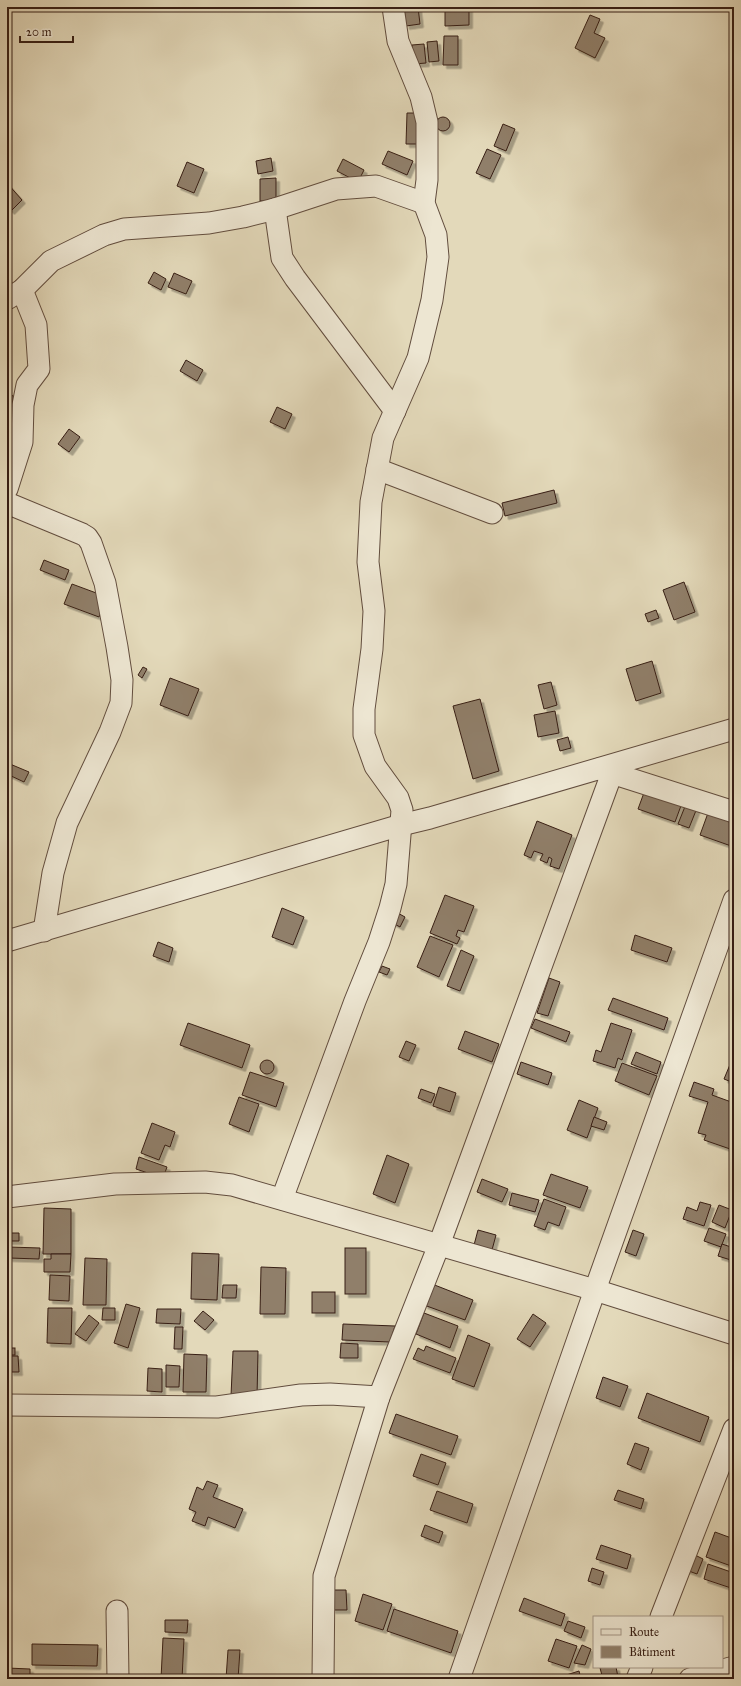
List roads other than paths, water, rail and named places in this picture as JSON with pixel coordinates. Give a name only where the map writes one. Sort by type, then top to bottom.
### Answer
[{"type":"street","points":[[282,1200],[355,1001],[379,942],[396,884],[402,810],[398,798],[375,766],[364,736],[364,709],[372,649],[374,611],[368,562],[371,502],[383,438],[418,358],[432,300],[438,257],[436,235],[424,203],[427,180],[427,122],[421,97],[398,41],[393,7]]},
{"type":"street","points":[[7,489],[22,442],[23,405],[27,385],[39,369],[36,325],[15,295],[51,261],[104,235],[124,229],[209,223],[275,209],[336,189],[376,186],[424,203]]},
{"type":"street","points":[[275,209],[282,258],[295,278],[395,410]]},
{"type":"street","points":[[377,469],[492,513]]},
{"type":"street","points":[[7,503],[82,534],[91,542],[105,583],[122,680],[121,703],[110,732],[67,823],[53,873],[44,931]]},
{"type":"street","points":[[7,941],[400,824],[430,818],[605,771],[734,729]]},
{"type":"street","points":[[605,771],[734,812]]},
{"type":"street","points":[[323,1679],[324,1576],[379,1397],[439,1245],[605,771]]},
{"type":"street","points":[[459,1679],[595,1290],[734,900]]},
{"type":"street","points":[[7,1197],[115,1184],[206,1182],[232,1185],[595,1290],[734,1334]]},
{"type":"street","points":[[7,1406],[217,1408],[301,1395],[330,1394],[379,1397]]},
{"type":"street","points":[[662,1616],[734,1430]]},
{"type":"street","points":[[116,1611],[118,1679]]},
{"type":"street","points":[[638,1679],[642,1668]]},
{"type":"street","points":[[690,1679],[731,1671]]}]
